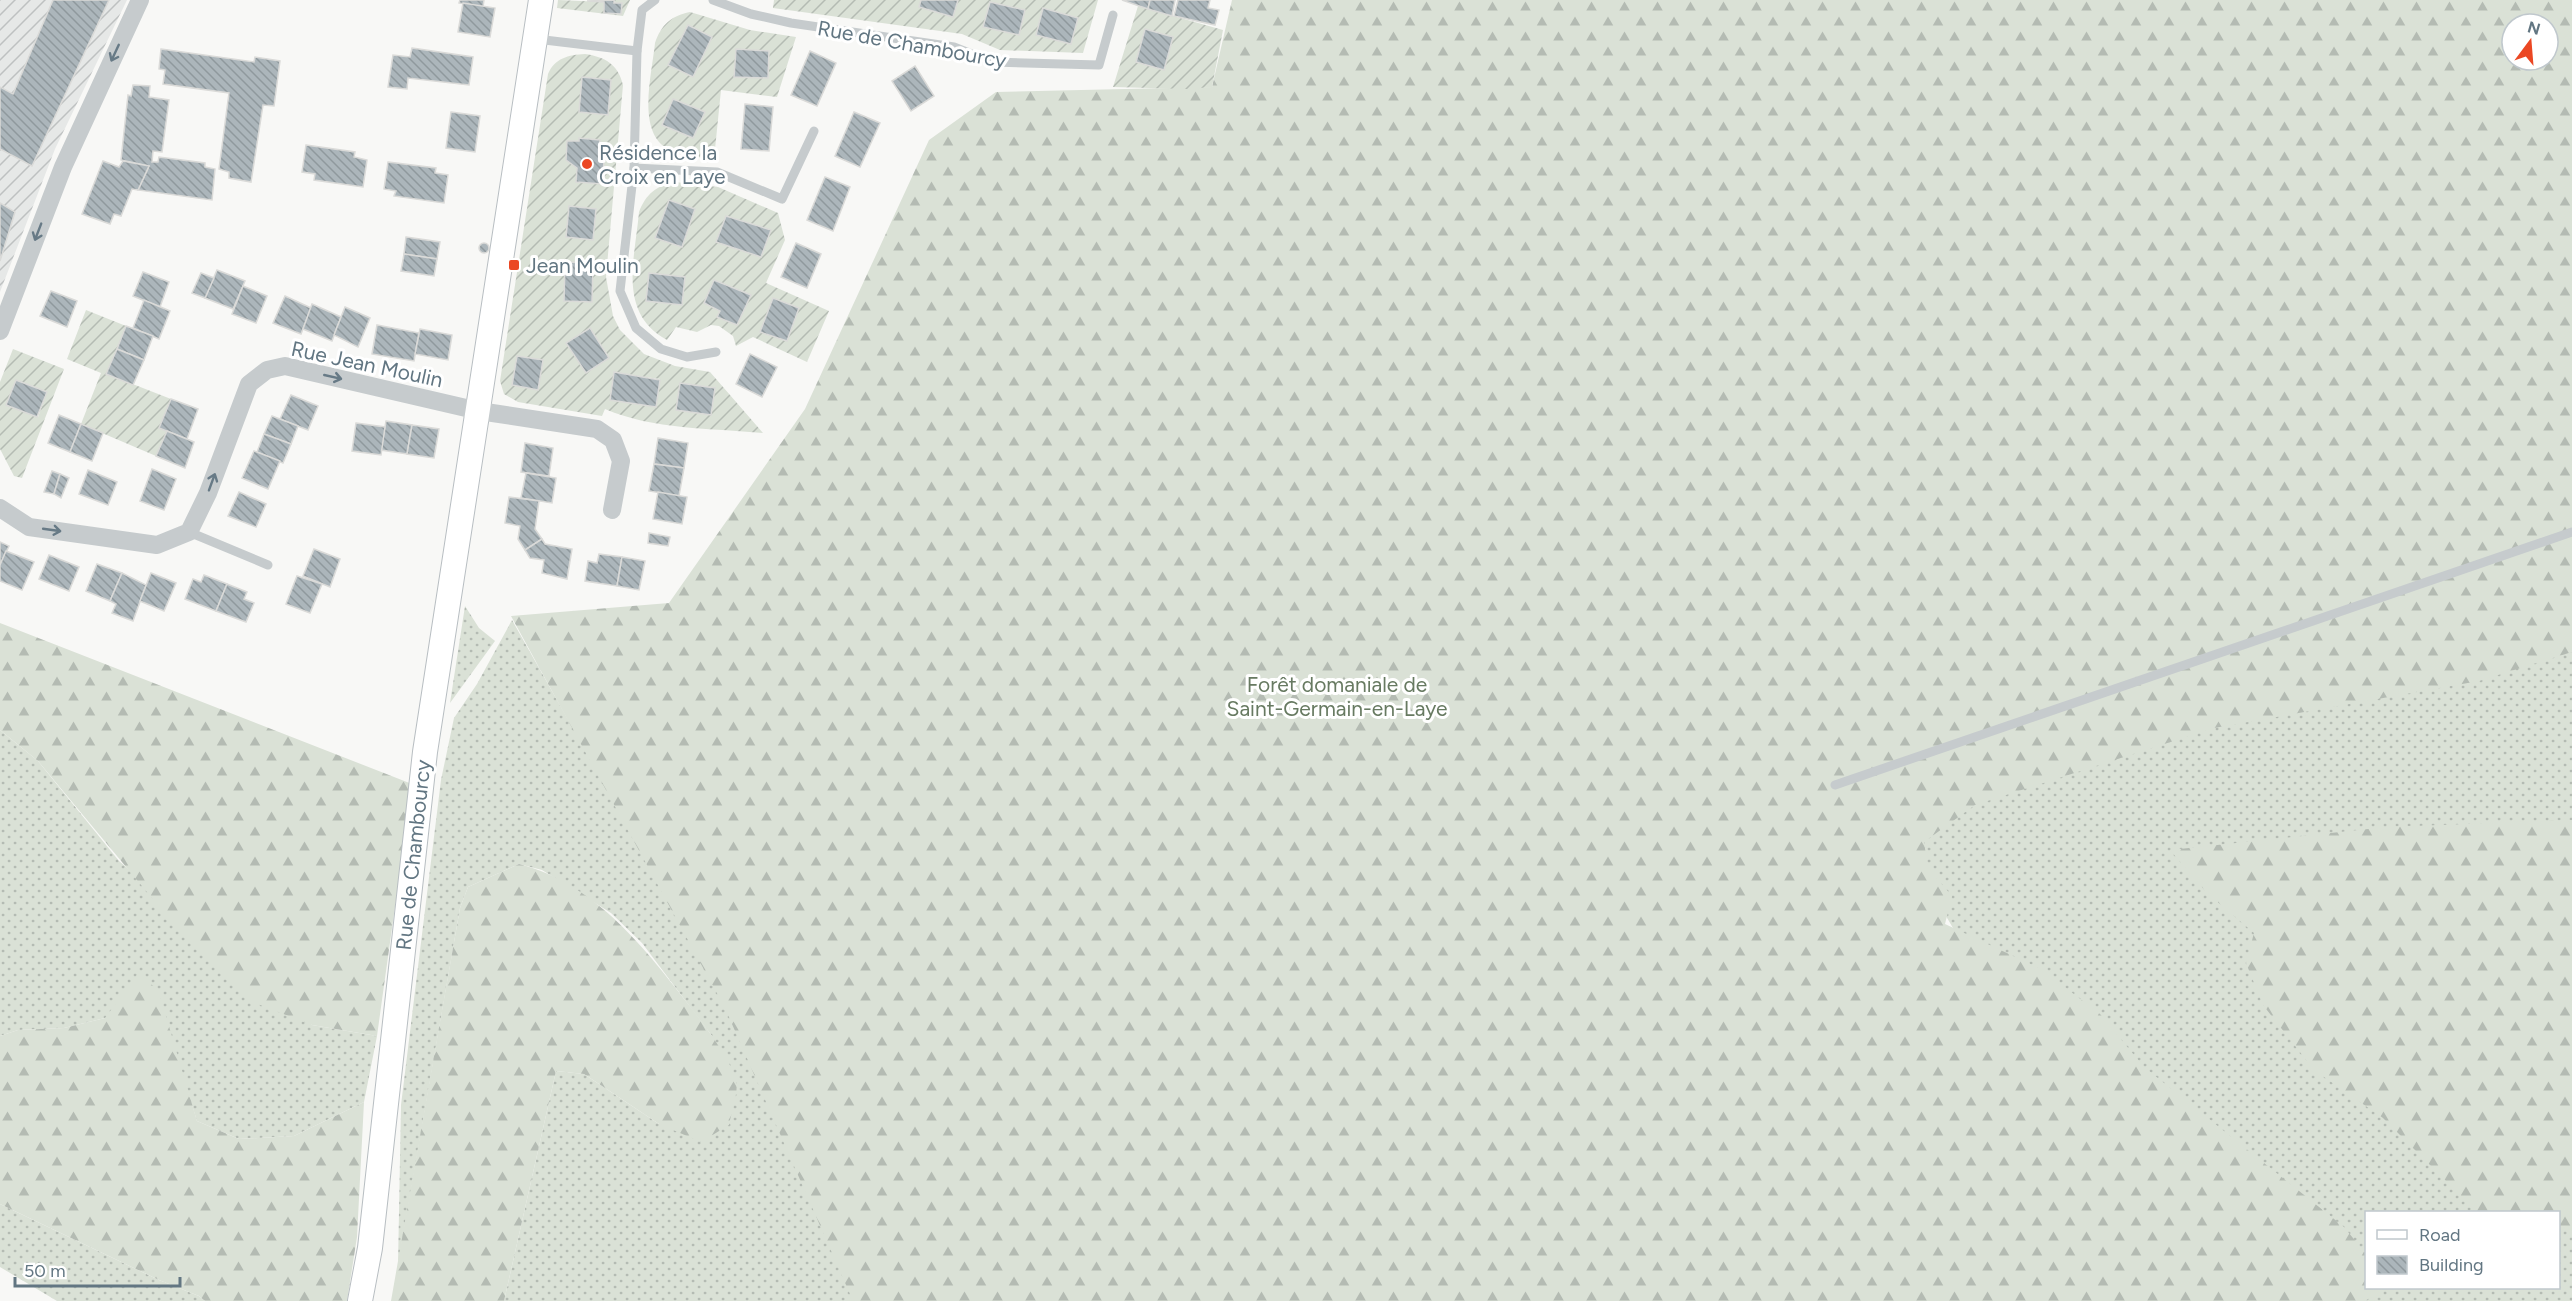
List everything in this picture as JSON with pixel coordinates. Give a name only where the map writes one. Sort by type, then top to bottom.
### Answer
[{"type":"street","points":[[0,332],[63,167],[140,0]]},
{"type":"street","name":"Rue de Chambourcy","points":[[360,1301],[370,1248],[425,752],[541,0]]},
{"type":"street","name":"Rue Jean Moulin","points":[[189,532],[208,494],[249,384],[267,370],[285,366],[479,411]]},
{"type":"street","points":[[479,411],[597,429],[613,440],[621,461],[612,510]]},
{"type":"street","points":[[0,508],[29,527],[157,545],[189,532]]},
{"type":"lane","points":[[655,0],[642,10],[636,51],[634,168],[620,291],[636,328],[661,349],[687,357],[716,352]]},
{"type":"lane","name":"Rue de Chambourcy","points":[[713,0],[752,14],[791,23],[954,47],[992,62],[1099,65],[1113,15]]},
{"type":"lane","points":[[536,39],[636,51]]},
{"type":"lane","points":[[634,168],[717,172],[782,200],[814,131]]},
{"type":"lane","points":[[189,532],[268,565]]},
{"type":"lane","points":[[1835,785],[2572,532]]},
{"type":"shaded area","points":[[0,0],[127,0],[55,149],[0,292]]},
{"type":"green space","points":[[558,0],[604,2],[604,13],[621,14],[614,0],[630,0],[623,16],[557,8]]},
{"type":"green space","points":[[774,0],[921,0],[920,7],[953,16],[958,0],[1098,0],[1083,53],[1000,50],[962,34],[773,8]],"holes":[[[990,2],[1025,10],[1019,35],[983,27]],[[1043,8],[1078,18],[1071,44],[1036,35]]]},
{"type":"green space","name":"Forêt domaniale de Saint-Germain-en-Laye","points":[[1232,0],[2572,0],[2572,652],[2479,681],[2214,728],[1975,805],[1924,842],[1928,868],[1952,896],[1945,924],[2041,969],[2100,1014],[2144,1067],[2344,1227],[2365,1253],[2365,1289],[2383,1289],[2365,1301],[853,1301],[725,1008],[511,616],[669,603],[805,409],[929,140],[996,92],[1212,87]]},
{"type":"green space","points":[[1138,6],[1223,30],[1212,87],[1187,89],[1113,87]],"holes":[[[1173,37],[1164,70],[1136,62]]]},
{"type":"green space","points":[[690,12],[750,30],[796,37],[777,97],[721,90],[714,159],[684,155],[668,149],[658,141],[652,130],[649,116],[649,86],[655,43],[660,31],[668,22]],"holes":[[[688,25],[712,37],[693,76],[669,65]],[[736,50],[769,51],[768,78],[734,77]],[[674,99],[704,112],[693,138],[662,124]]]},
{"type":"green space","points":[[585,54],[610,63],[618,72],[623,85],[606,277],[613,316],[620,330],[644,354],[675,366],[710,372],[763,433],[663,425],[605,409],[602,416],[518,402],[504,394],[500,381],[548,74],[558,61]],"holes":[[[583,77],[611,81],[607,114],[579,112]],[[600,140],[599,149],[604,150],[577,168],[566,160],[567,141]],[[569,206],[596,209],[593,239],[566,237]],[[565,262],[593,263],[592,302],[564,301]],[[590,328],[609,357],[586,372],[566,343]],[[517,356],[542,360],[538,390],[512,385]],[[614,373],[660,379],[656,407],[610,400]],[[680,383],[715,388],[711,415],[676,410]]]},
{"type":"green space","points":[[675,182],[718,187],[778,213],[785,240],[766,283],[829,311],[807,362],[753,337],[736,346],[733,336],[719,326],[711,325],[697,332],[676,327],[667,340],[651,329],[641,315],[635,300],[633,283],[639,212],[652,192]],"holes":[[[669,200],[695,209],[682,247],[656,238]],[[726,216],[770,230],[761,257],[717,242]],[[649,273],[684,277],[681,305],[646,301]],[[714,280],[750,296],[737,325],[718,317],[720,311],[704,303]],[[773,299],[799,308],[787,341],[761,332]]]},
{"type":"green space","points":[[86,310],[126,326],[107,374],[171,399],[160,428],[167,431],[156,456],[81,424],[101,373],[67,359]]},
{"type":"green space","points":[[13,349],[64,369],[22,478],[14,476],[0,449],[0,382]],"holes":[[[16,380],[47,392],[38,417],[6,405]]]},
{"type":"green space","points":[[2572,577],[2572,1301],[2172,1301],[1879,802]]},
{"type":"green space","points":[[465,606],[479,628],[495,641],[450,703]]},
{"type":"green space","points":[[512,620],[846,1213],[888,1301],[504,1301],[556,1071],[584,1074],[659,1124],[712,1036],[642,943],[611,913],[542,870],[519,864],[468,887],[460,908],[398,1265],[401,1105],[441,780],[454,718],[477,684]]},
{"type":"green space","points":[[0,623],[412,784],[377,1036],[312,1025],[255,1003],[181,933],[38,761],[0,730]]},
{"type":"green space","points":[[0,730],[38,761],[119,861],[312,1025],[377,1036],[364,1102],[294,1136],[239,1139],[197,1121],[185,1083],[105,1018],[64,1028],[18,1030],[0,1036]]},
{"type":"green space","points":[[2572,820],[2572,1229],[2560,1229],[2560,1211],[2476,1211],[2383,1118],[2314,1070],[2263,1005],[2246,963],[2254,933],[2207,893],[2170,850],[2387,827]]},
{"type":"green space","points":[[519,864],[547,874],[596,903],[638,943],[675,987],[711,1034],[733,1072],[736,1090],[729,1125],[701,1142],[659,1124],[584,1074],[556,1071],[504,1301],[391,1301],[460,908],[468,887]]},
{"type":"green space","points":[[137,975],[158,989],[197,1121],[239,1139],[294,1136],[364,1102],[357,1237],[347,1301],[205,1301],[199,1296],[159,1280],[0,1204],[0,1036],[18,1030],[64,1028],[105,1018]]},
{"type":"green space","points":[[0,1204],[159,1280],[199,1296],[205,1301],[57,1301],[0,1267]]},
{"type":"building","points":[[53,0],[109,0],[32,166],[0,149],[0,87],[13,94]]},
{"type":"building","points":[[460,0],[484,0],[483,7],[459,3]]},
{"type":"building","points":[[614,0],[614,3],[622,3],[621,14],[604,13],[604,2],[587,1]]},
{"type":"building","points":[[921,0],[958,0],[953,17],[919,7]]},
{"type":"building","points":[[1122,0],[1150,0],[1148,9]]},
{"type":"building","points":[[1150,0],[1175,0],[1172,16],[1148,9]]},
{"type":"building","points":[[1178,0],[1210,0],[1208,8],[1219,10],[1215,25],[1174,16]]},
{"type":"building","points":[[990,2],[1025,10],[1019,35],[983,27]]},
{"type":"building","points":[[463,3],[495,8],[490,37],[458,32]]},
{"type":"building","points":[[1043,8],[1078,18],[1071,44],[1036,35]]},
{"type":"building","name":"Résidence la Croix en Laye","points":[[688,25],[712,37],[693,77],[668,65]]},
{"type":"building","points":[[1145,29],[1173,37],[1164,70],[1136,62]]},
{"type":"building","points":[[412,48],[473,57],[469,85],[408,78],[407,89],[388,87],[393,55],[410,57]]},
{"type":"building","points":[[161,49],[254,62],[255,57],[280,61],[274,106],[263,105],[251,182],[229,178],[229,172],[219,169],[229,93],[163,84],[165,70],[159,69]]},
{"type":"building","points":[[736,49],[769,51],[768,78],[734,77]]},
{"type":"building","points":[[810,51],[836,63],[817,106],[791,95]]},
{"type":"building","points":[[915,66],[934,96],[911,111],[892,81]]},
{"type":"building","name":"Résidence la Croix en Laye","points":[[582,77],[611,80],[608,115],[579,112]]},
{"type":"building","points":[[133,85],[150,86],[149,97],[169,100],[162,152],[153,151],[152,162],[158,162],[159,157],[205,163],[205,167],[215,169],[212,200],[138,190],[149,166],[121,160],[128,95],[131,96]]},
{"type":"building","name":"Résidence la Croix en Laye","points":[[673,99],[705,112],[693,138],[662,125]]},
{"type":"building","points":[[745,104],[773,107],[769,151],[741,149]]},
{"type":"building","points":[[451,112],[480,116],[475,152],[446,148]]},
{"type":"building","points":[[854,112],[880,123],[860,167],[835,156]]},
{"type":"building","name":"Résidence la Croix en Laye","points":[[579,138],[600,140],[599,149],[605,150],[602,184],[576,182],[577,168],[566,160],[567,141],[579,141]]},
{"type":"building","points":[[306,145],[355,152],[354,157],[367,160],[363,187],[314,180],[315,174],[302,172]]},
{"type":"building","points":[[103,161],[119,167],[123,161],[149,166],[138,190],[132,189],[121,216],[114,214],[110,224],[82,214]]},
{"type":"building","points":[[388,162],[436,168],[435,173],[448,175],[444,203],[394,196],[396,191],[384,189]]},
{"type":"building","points":[[825,177],[850,187],[833,231],[807,220]]},
{"type":"building","name":"Résidence la Croix en Laye","points":[[669,200],[695,209],[682,247],[655,238]]},
{"type":"building","points":[[0,203],[15,212],[0,261]]},
{"type":"building","name":"Résidence la Croix en Laye","points":[[569,206],[596,209],[593,240],[566,237]]},
{"type":"building","name":"Résidence la Croix en Laye","points":[[726,216],[771,230],[761,257],[716,242]]},
{"type":"building","points":[[406,237],[440,242],[437,259],[404,254]]},
{"type":"building","points":[[484,243],[488,244],[488,252],[484,253],[480,252],[479,248],[480,244]]},
{"type":"building","points":[[796,243],[821,254],[807,288],[781,277]]},
{"type":"building","points":[[404,254],[437,259],[434,276],[401,271]]},
{"type":"building","points":[[565,262],[593,263],[592,302],[564,301]]},
{"type":"building","points":[[217,270],[245,281],[233,309],[205,298]]},
{"type":"building","points":[[143,272],[169,282],[160,307],[133,296]]},
{"type":"building","points":[[201,273],[214,278],[205,298],[192,293]]},
{"type":"building","points":[[649,273],[685,277],[682,305],[646,301]]},
{"type":"building","points":[[714,280],[751,295],[737,325],[717,317],[720,311],[704,303]]},
{"type":"building","points":[[243,286],[267,296],[256,323],[232,314]]},
{"type":"building","points":[[51,291],[77,301],[67,327],[40,316]]},
{"type":"building","points":[[285,296],[311,308],[301,334],[273,323]]},
{"type":"building","points":[[773,298],[799,308],[787,341],[760,332]]},
{"type":"building","points":[[144,300],[170,311],[159,339],[133,328]]},
{"type":"building","points":[[312,304],[341,317],[332,341],[303,329]]},
{"type":"building","points":[[345,307],[370,318],[358,347],[334,335]]},
{"type":"building","points":[[377,325],[419,333],[414,361],[372,354]]},
{"type":"building","points":[[126,326],[153,336],[144,360],[117,349]]},
{"type":"building","points":[[590,328],[609,358],[586,373],[566,343]]},
{"type":"building","points":[[420,329],[452,335],[448,360],[415,354]]},
{"type":"building","points":[[117,349],[144,360],[133,385],[106,374]]},
{"type":"building","points":[[750,354],[777,367],[762,397],[736,384]]},
{"type":"building","points":[[517,356],[543,360],[538,390],[512,385]]},
{"type":"building","points":[[614,372],[660,380],[656,407],[610,400]]},
{"type":"building","points":[[16,380],[47,392],[37,417],[6,405]]},
{"type":"building","points":[[680,383],[715,388],[711,415],[676,410]]},
{"type":"building","points":[[291,395],[318,406],[308,430],[280,419]]},
{"type":"building","points":[[171,399],[198,409],[187,439],[159,428]]},
{"type":"building","points":[[59,415],[81,424],[70,452],[48,443]]},
{"type":"building","points":[[272,416],[298,426],[291,444],[264,434]]},
{"type":"building","points":[[386,421],[412,425],[407,454],[381,450]]},
{"type":"building","points":[[356,423],[385,427],[381,455],[352,451]]},
{"type":"building","points":[[81,424],[103,433],[92,461],[70,452]]},
{"type":"building","points":[[412,425],[439,429],[434,458],[407,454]]},
{"type":"building","points":[[167,431],[194,442],[185,468],[156,456]]},
{"type":"building","points":[[264,434],[291,444],[283,463],[257,452]]},
{"type":"building","points":[[658,438],[688,443],[684,468],[654,464]]},
{"type":"building","points":[[525,443],[553,448],[549,476],[521,472]]},
{"type":"building","points":[[254,451],[280,461],[268,489],[242,478]]},
{"type":"building","points":[[654,464],[684,468],[679,496],[649,491]]},
{"type":"building","points":[[152,469],[176,479],[164,510],[140,501]]},
{"type":"building","points":[[88,470],[117,482],[108,505],[79,494]]},
{"type":"building","points":[[52,471],[60,474],[54,494],[44,492]]},
{"type":"building","points":[[526,473],[556,478],[552,503],[521,498]]},
{"type":"building","points":[[60,474],[69,478],[61,498],[54,494]]},
{"type":"building","points":[[239,492],[266,504],[256,527],[228,516]]},
{"type":"building","points":[[658,492],[687,497],[682,524],[653,519]]},
{"type":"building","points":[[509,497],[539,501],[535,529],[542,539],[525,550],[518,539],[520,526],[505,523]]},
{"type":"building","points":[[649,533],[670,537],[668,546],[648,543]]},
{"type":"building","points":[[542,539],[545,544],[572,549],[567,579],[542,573],[544,560],[530,558],[525,550]]},
{"type":"building","points":[[0,542],[9,546],[0,565]]},
{"type":"building","points":[[314,549],[340,559],[330,587],[303,576]]},
{"type":"building","points":[[6,551],[34,562],[22,590],[0,581],[0,565]]},
{"type":"building","points":[[599,554],[622,557],[617,586],[585,581],[588,561],[597,563]]},
{"type":"building","points":[[49,555],[79,567],[69,591],[39,579]]},
{"type":"building","points":[[622,557],[645,561],[639,590],[617,586]]},
{"type":"building","points":[[97,564],[122,573],[110,601],[86,591]]},
{"type":"building","points":[[122,573],[146,585],[133,621],[112,613],[116,604],[110,601]]},
{"type":"building","points":[[151,573],[176,583],[164,611],[140,601]]},
{"type":"building","points":[[204,575],[227,584],[216,611],[185,599],[193,579],[201,582]]},
{"type":"building","points":[[297,576],[322,584],[310,613],[286,604]]},
{"type":"building","points":[[227,584],[247,592],[244,599],[254,603],[246,622],[216,611]]},
{"type":"place","name":"Résidence la Croix en Laye","points":[[587,164]]},
{"type":"place","name":"Jean Moulin","points":[[514,265]]}]
